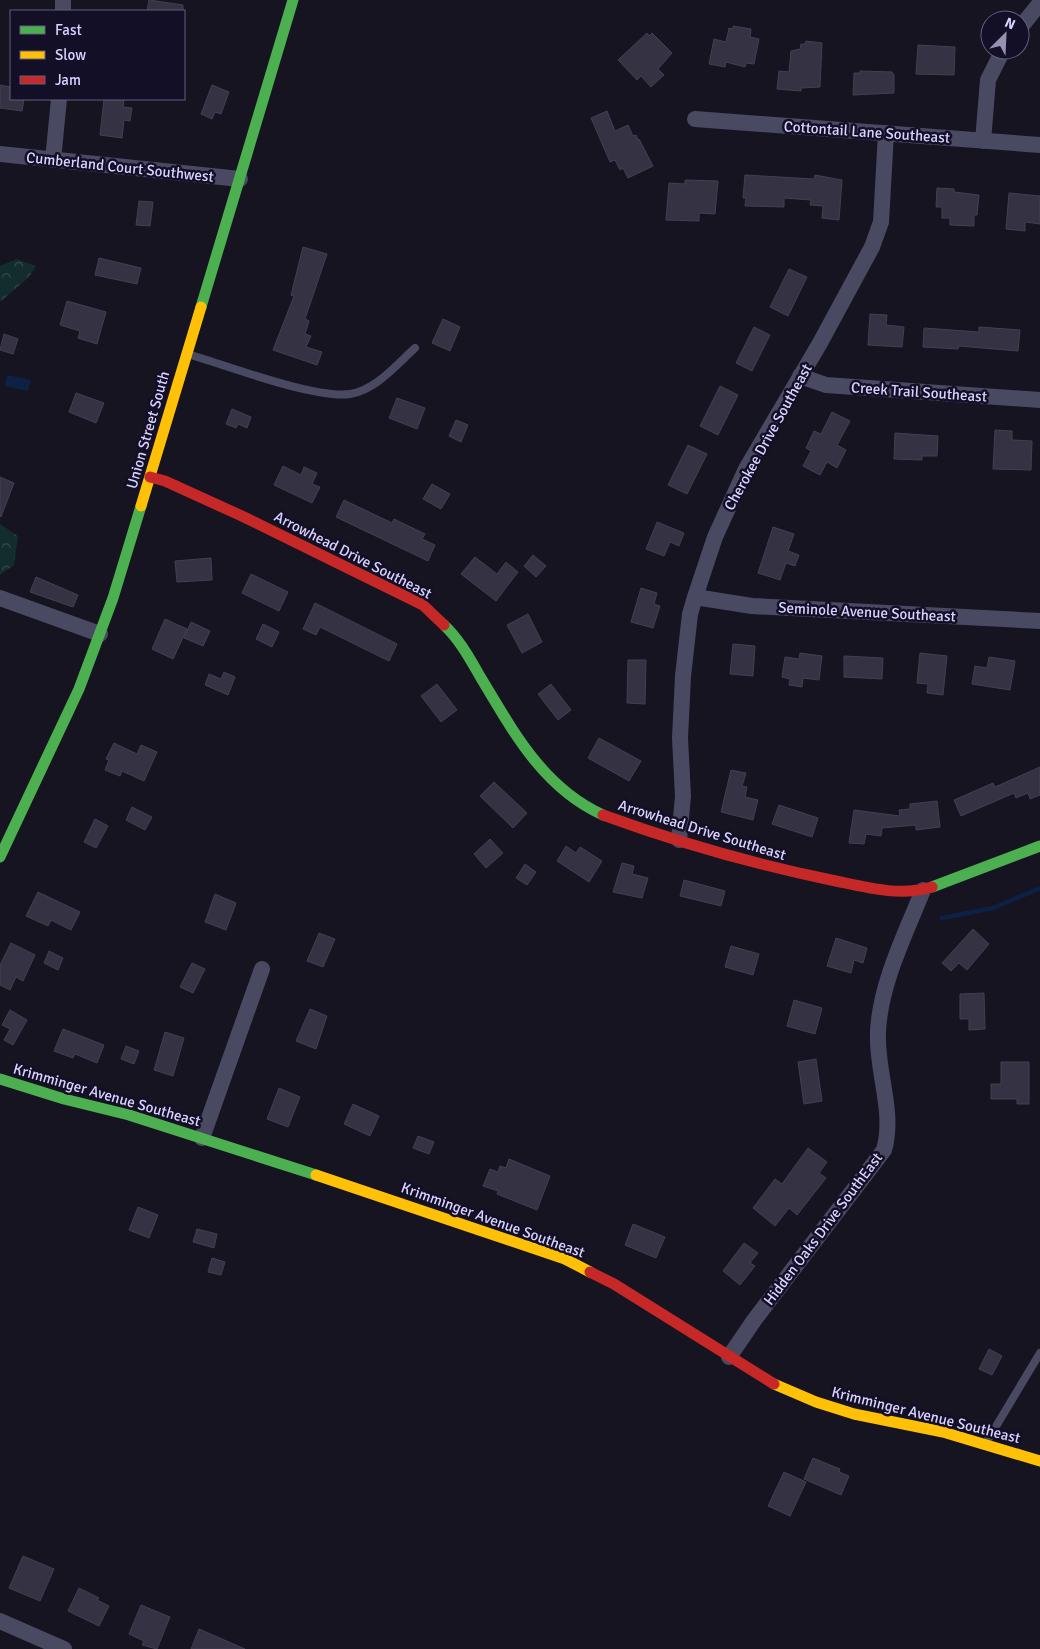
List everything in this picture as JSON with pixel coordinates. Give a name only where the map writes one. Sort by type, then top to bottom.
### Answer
[{"type":"street","name":"Union Street South","points":[[0,857],[80,689],[100,634],[150,477],[294,0]]},
{"type":"street","points":[[1030,16],[1040,3]]},
{"type":"street","points":[[983,142],[988,80],[998,60]]},
{"type":"street","points":[[54,160],[59,100]]},
{"type":"street","name":"Cottontail Lane Southeast","points":[[695,119],[1040,145]]},
{"type":"street","name":"Cherokee Drive Southeast","points":[[679,840],[683,796],[680,738],[683,676],[690,614],[695,596],[715,537],[746,469],[872,247],[881,222],[886,134]]},
{"type":"street","name":"Cumberland Court Southwest","points":[[0,154],[240,179]]},
{"type":"street","name":"Creek Trail Southeast","points":[[800,376],[826,385],[1040,400]]},
{"type":"street","name":"Arrowhead Drive Southeast","points":[[150,477],[165,481],[244,517],[424,605],[452,632],[520,742],[548,778],[577,801],[600,814],[774,868],[872,890],[897,892],[923,890],[948,883],[1040,846]]},
{"type":"street","name":"Seminole Avenue Southeast","points":[[695,596],[752,606],[1040,621]]},
{"type":"street","points":[[0,598],[100,634]]},
{"type":"street","name":"Hidden Oaks Drive SouthEast","points":[[729,1357],[755,1318],[884,1150],[889,1122],[878,1052],[880,1010],[894,964],[923,890]]},
{"type":"street","points":[[202,1138],[262,969]]},
{"type":"street","name":"Krimminger Avenue Southeast","points":[[0,1079],[64,1099],[130,1115],[428,1211],[565,1259],[614,1284],[769,1382],[816,1402],[854,1414],[943,1432],[1040,1460]]},
{"type":"street","points":[[0,1621],[64,1649]]},
{"type":"lane","points":[[186,354],[327,394],[352,394],[382,378],[415,348]]},
{"type":"lane","points":[[984,1444],[1040,1353]]},
{"type":"green space","points":[[17,259],[36,266],[29,277],[0,302],[0,266]]},
{"type":"green space","points":[[0,524],[18,536],[14,565],[0,575]]},
{"type":"water","points":[[7,375],[31,380],[28,391],[5,386]]},
{"type":"building","points":[[149,0],[183,5],[183,10],[147,10]]},
{"type":"building","points":[[733,26],[751,29],[750,37],[759,39],[754,64],[746,63],[745,67],[726,62],[725,67],[709,64],[714,39],[726,42],[729,28],[733,29]]},
{"type":"building","points":[[647,33],[649,36],[652,33],[672,53],[658,69],[664,75],[651,87],[641,76],[637,80],[618,60]]},
{"type":"building","points":[[806,41],[822,43],[820,87],[801,88],[801,91],[777,89],[779,71],[789,72],[791,51],[800,49],[801,44],[805,44]]},
{"type":"building","points":[[918,45],[955,47],[954,75],[916,74]]},
{"type":"building","points":[[860,71],[892,72],[894,75],[894,93],[853,95],[854,73],[860,73]]},
{"type":"building","points":[[0,85],[10,87],[10,100],[24,100],[22,111],[0,108]]},
{"type":"building","points":[[212,85],[229,92],[221,114],[215,112],[212,119],[201,114]]},
{"type":"building","points":[[104,100],[124,100],[123,107],[132,108],[130,121],[124,120],[122,138],[100,135]]},
{"type":"building","points":[[607,111],[615,131],[628,125],[633,136],[636,135],[639,139],[653,166],[628,178],[623,168],[620,170],[615,160],[610,162],[591,118]]},
{"type":"building","points":[[745,175],[814,179],[815,175],[842,180],[839,220],[822,218],[823,206],[810,205],[811,200],[784,198],[784,207],[745,206],[746,198],[743,198]]},
{"type":"building","points":[[685,180],[718,181],[715,214],[699,213],[699,221],[666,220],[669,183],[685,184]]},
{"type":"building","points":[[937,188],[954,189],[954,192],[979,195],[977,215],[974,215],[974,226],[950,225],[950,218],[942,218],[942,207],[936,207]]},
{"type":"building","points":[[1009,193],[1040,196],[1040,224],[1025,222],[1025,231],[1006,229]]},
{"type":"building","points":[[139,201],[153,202],[150,226],[136,225]]},
{"type":"building","points":[[303,247],[327,254],[305,319],[309,321],[305,334],[311,336],[306,347],[322,352],[317,365],[273,350],[294,296],[291,295]]},
{"type":"building","points":[[99,258],[141,268],[137,284],[95,275]]},
{"type":"building","points":[[789,269],[807,277],[788,316],[770,307]]},
{"type":"building","points":[[67,301],[106,312],[97,344],[78,338],[80,331],[60,325]]},
{"type":"building","points":[[870,314],[887,315],[886,325],[904,327],[902,347],[868,345]]},
{"type":"building","points":[[443,319],[460,327],[450,351],[432,343]]},
{"type":"building","points":[[754,327],[770,335],[752,371],[736,363]]},
{"type":"building","points":[[979,327],[1020,330],[1018,351],[959,346],[958,349],[923,347],[924,328],[979,332]]},
{"type":"building","points":[[4,334],[18,339],[13,354],[0,350]]},
{"type":"building","points":[[720,386],[738,395],[718,435],[700,426]]},
{"type":"building","points":[[76,393],[104,403],[96,423],[69,412]]},
{"type":"building","points":[[397,398],[425,408],[417,429],[389,418]]},
{"type":"building","points":[[232,409],[251,417],[247,428],[238,424],[236,428],[226,424]]},
{"type":"building","points":[[832,412],[850,421],[837,445],[846,450],[837,468],[827,462],[820,475],[803,466],[811,451],[806,448],[814,431],[821,434]]},
{"type":"building","points":[[456,420],[468,425],[461,442],[449,436]]},
{"type":"building","points":[[995,430],[1012,431],[1012,440],[1032,441],[1031,470],[993,469]]},
{"type":"building","points":[[895,433],[938,436],[937,456],[922,456],[922,460],[894,459]]},
{"type":"building","points":[[688,445],[707,454],[687,494],[668,485]]},
{"type":"building","points":[[283,466],[301,475],[304,467],[317,473],[312,484],[320,487],[312,503],[274,485]]},
{"type":"building","points":[[0,477],[14,483],[1,517],[0,516]]},
{"type":"building","points":[[432,484],[450,494],[441,509],[423,499]]},
{"type":"building","points":[[344,500],[392,523],[394,519],[425,534],[422,539],[435,545],[428,561],[336,517]]},
{"type":"building","points":[[657,522],[684,533],[679,546],[670,542],[664,556],[646,549]]},
{"type":"building","points":[[773,527],[794,534],[788,551],[799,555],[795,566],[786,563],[780,580],[758,573]]},
{"type":"building","points":[[533,555],[546,566],[536,577],[524,566]]},
{"type":"building","points":[[475,557],[497,574],[506,562],[518,572],[496,601],[461,574]]},
{"type":"building","points":[[211,558],[212,580],[177,582],[175,561]]},
{"type":"building","points":[[251,574],[288,592],[279,611],[242,593]]},
{"type":"building","points":[[36,577],[78,595],[73,607],[30,592]]},
{"type":"building","points":[[641,588],[657,593],[654,604],[660,606],[653,628],[631,622]]},
{"type":"building","points":[[315,603],[397,644],[389,661],[320,627],[316,635],[303,629]]},
{"type":"building","points":[[528,614],[542,642],[522,653],[507,625]]},
{"type":"building","points":[[165,619],[187,629],[173,659],[152,649]]},
{"type":"building","points":[[191,622],[210,631],[203,646],[184,638]]},
{"type":"building","points":[[263,624],[279,632],[272,647],[256,639]]},
{"type":"building","points":[[733,644],[755,646],[753,676],[730,674]]},
{"type":"building","points":[[800,653],[822,656],[819,680],[803,678],[802,687],[789,685],[790,679],[782,677],[785,657],[799,659]]},
{"type":"building","points":[[920,653],[947,656],[943,695],[927,693],[928,684],[917,683]]},
{"type":"building","points":[[844,656],[883,658],[882,679],[844,677]]},
{"type":"building","points":[[989,657],[1015,661],[1010,690],[972,684],[975,666],[987,668]]},
{"type":"building","points":[[628,660],[646,660],[645,704],[627,703]]},
{"type":"building","points":[[224,672],[235,677],[228,695],[205,685],[209,674],[221,679]]},
{"type":"building","points":[[437,684],[457,710],[441,722],[421,696]]},
{"type":"building","points":[[551,684],[571,710],[558,720],[538,694]]},
{"type":"building","points":[[599,738],[641,761],[629,781],[588,758]]},
{"type":"building","points":[[114,743],[137,754],[141,745],[157,752],[144,781],[122,771],[120,776],[105,770],[109,760],[106,759]]},
{"type":"building","points":[[1040,767],[1040,795],[1030,799],[1028,793],[1016,798],[1014,793],[961,816],[954,800],[993,783],[995,787]]},
{"type":"building","points":[[731,770],[746,773],[742,786],[747,787],[745,797],[758,800],[753,820],[721,812]]},
{"type":"building","points":[[494,782],[527,813],[513,828],[480,796]]},
{"type":"building","points":[[937,801],[940,827],[916,830],[916,825],[882,828],[881,836],[866,834],[864,844],[849,843],[854,810],[900,816],[899,810],[910,809],[910,804]]},
{"type":"building","points":[[779,805],[818,818],[812,837],[772,824]]},
{"type":"building","points":[[132,807],[152,817],[145,830],[126,820]]},
{"type":"building","points":[[95,819],[108,826],[96,848],[84,842]]},
{"type":"building","points":[[490,839],[503,853],[486,868],[474,854]]},
{"type":"building","points":[[566,846],[576,853],[580,847],[602,861],[589,882],[557,861]]},
{"type":"building","points":[[622,863],[634,866],[632,874],[648,878],[642,898],[613,892]]},
{"type":"building","points":[[525,864],[536,872],[527,885],[516,878]]},
{"type":"building","points":[[684,880],[725,891],[721,906],[680,896]]},
{"type":"building","points":[[38,892],[80,912],[71,930],[51,920],[48,926],[26,916]]},
{"type":"building","points":[[215,894],[236,903],[226,930],[205,922]]},
{"type":"building","points":[[973,929],[989,944],[967,970],[959,963],[951,971],[942,963]]},
{"type":"building","points":[[319,933],[335,939],[323,967],[307,961]]},
{"type":"building","points":[[836,938],[867,948],[863,963],[854,960],[851,973],[827,966]]},
{"type":"building","points":[[11,943],[35,955],[23,981],[16,977],[10,990],[0,985],[0,965]]},
{"type":"building","points":[[731,946],[759,954],[753,975],[725,967]]},
{"type":"building","points":[[49,951],[63,958],[58,970],[44,963]]},
{"type":"building","points":[[192,963],[205,969],[193,993],[180,987]]},
{"type":"building","points":[[984,993],[985,1029],[969,1030],[969,1019],[960,1019],[960,994]]},
{"type":"building","points":[[794,1000],[822,1008],[815,1034],[787,1026]]},
{"type":"building","points":[[310,1009],[327,1016],[316,1049],[296,1041]]},
{"type":"building","points":[[10,1010],[27,1020],[13,1045],[4,1040],[10,1029],[2,1025]]},
{"type":"building","points":[[63,1029],[104,1045],[97,1063],[75,1054],[73,1058],[54,1051]]},
{"type":"building","points":[[165,1032],[184,1038],[173,1076],[154,1070]]},
{"type":"building","points":[[126,1046],[139,1051],[134,1064],[121,1059]]},
{"type":"building","points":[[816,1059],[822,1101],[804,1104],[798,1062]]},
{"type":"building","points":[[1001,1062],[1029,1062],[1029,1104],[1017,1104],[1017,1099],[991,1099],[991,1084],[1001,1084]]},
{"type":"building","points":[[279,1088],[300,1097],[288,1127],[267,1119]]},
{"type":"building","points":[[353,1104],[379,1116],[370,1136],[344,1124]]},
{"type":"building","points":[[418,1136],[434,1142],[429,1154],[413,1148]]},
{"type":"building","points":[[808,1148],[827,1162],[819,1173],[826,1178],[797,1215],[789,1208],[775,1226],[753,1208],[775,1179],[782,1184]]},
{"type":"building","points":[[509,1159],[550,1176],[537,1210],[497,1194],[498,1191],[483,1186],[490,1169],[498,1172],[500,1166],[506,1168]]},
{"type":"building","points":[[138,1207],[158,1215],[149,1238],[129,1230]]},
{"type":"building","points":[[633,1224],[665,1237],[656,1258],[625,1245]]},
{"type":"building","points":[[197,1229],[217,1234],[214,1248],[193,1242]]},
{"type":"building","points":[[744,1243],[758,1253],[750,1263],[755,1266],[740,1285],[723,1271]]},
{"type":"building","points":[[212,1258],[225,1262],[221,1275],[208,1272]]},
{"type":"building","points":[[989,1349],[1002,1356],[992,1375],[979,1369]]},
{"type":"building","points":[[813,1458],[840,1469],[839,1472],[849,1476],[841,1495],[804,1479]]},
{"type":"building","points":[[784,1472],[806,1482],[790,1516],[768,1506]]},
{"type":"building","points":[[23,1556],[54,1569],[40,1601],[9,1588]]},
{"type":"building","points":[[79,1588],[99,1598],[97,1600],[109,1606],[99,1626],[68,1611]]},
{"type":"building","points":[[141,1605],[170,1617],[157,1649],[142,1645],[144,1641],[129,1634]]},
{"type":"building","points":[[199,1629],[245,1649],[191,1649]]},
{"type":"waterway","points":[[942,918],[993,908],[1040,888]]},
{"type":"traffic: fast","points":[[201,307],[293,0]]},
{"type":"traffic: fast","points":[[0,857],[79,689],[113,598],[141,506]]},
{"type":"traffic: fast","points":[[444,625],[464,650],[518,738],[546,774],[582,804],[603,815]]},
{"type":"traffic: fast","points":[[932,887],[1040,846]]},
{"type":"traffic: fast","points":[[0,1079],[64,1099],[129,1115],[316,1175]]},
{"type":"traffic: slow","points":[[141,506],[201,307]]},
{"type":"traffic: slow","points":[[316,1175],[565,1259],[590,1272]]},
{"type":"traffic: slow","points":[[774,1384],[816,1402],[854,1414],[943,1432],[1040,1461]]},
{"type":"traffic: jam","points":[[150,477],[165,481],[244,517],[423,605],[444,625]]},
{"type":"traffic: jam","points":[[603,815],[716,852],[802,874],[882,890],[907,891],[932,887]]},
{"type":"traffic: jam","points":[[590,1272],[614,1284],[774,1384]]}]
